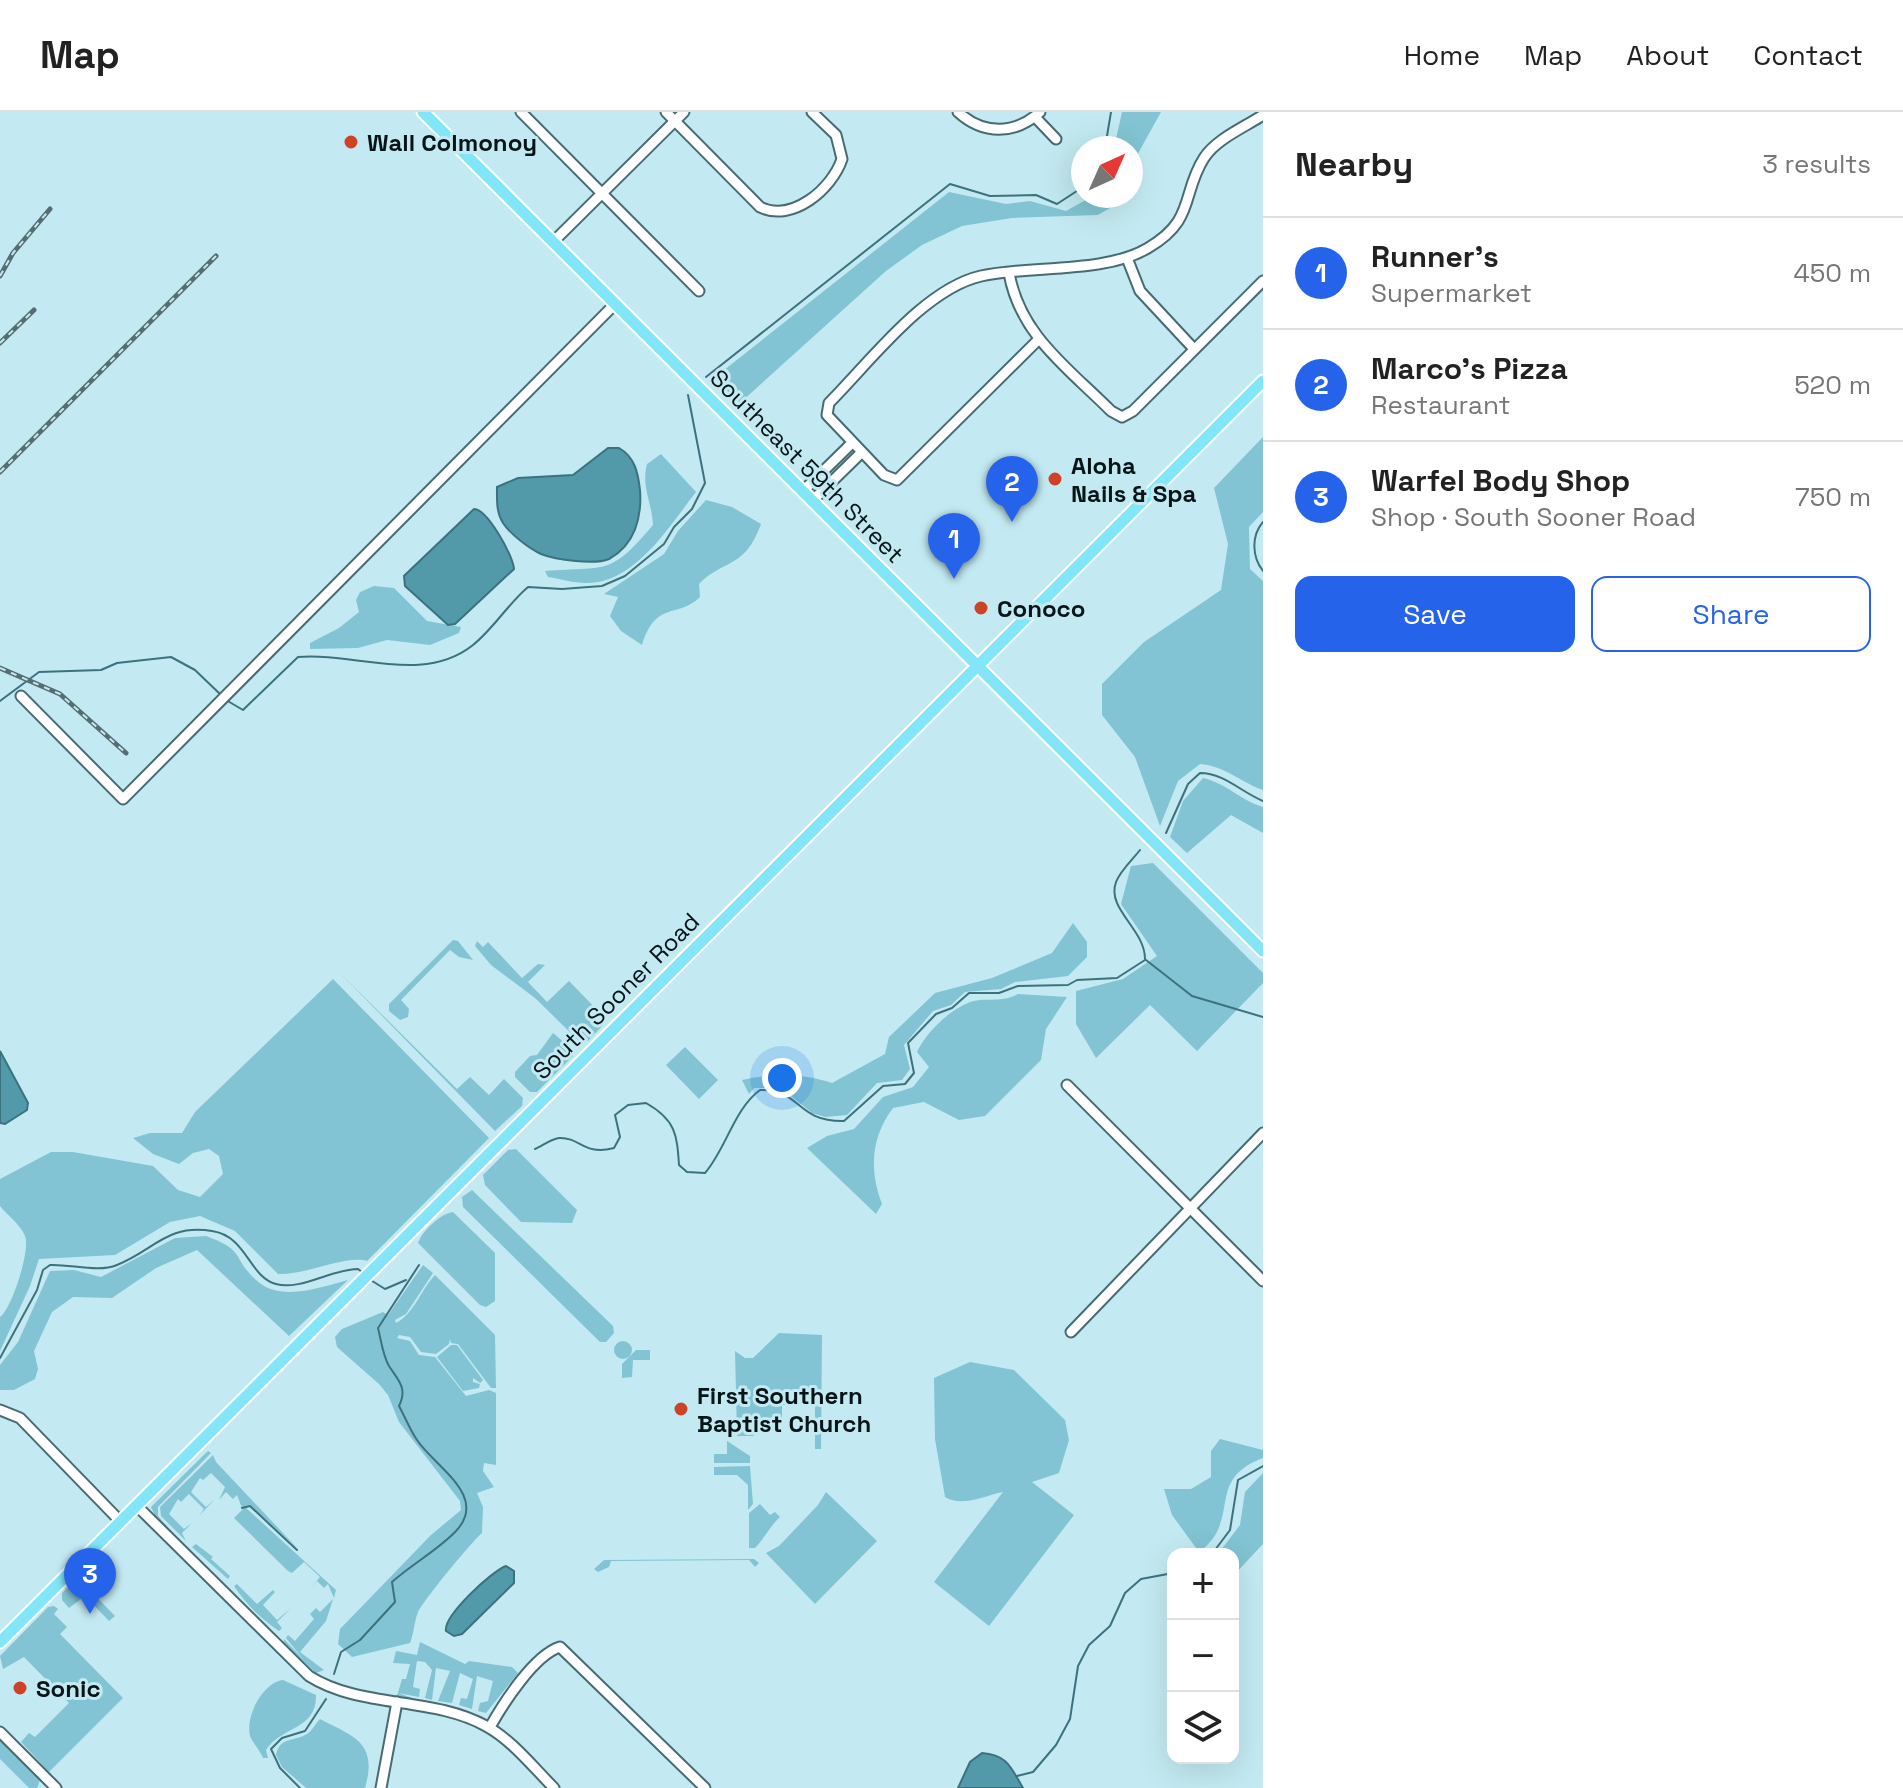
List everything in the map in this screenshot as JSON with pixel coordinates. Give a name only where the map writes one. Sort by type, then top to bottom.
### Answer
[{"type":"main road","name":"Southeast 59th Street","points":[[423,112],[976,667],[1260,943]]},
{"type":"main road","name":"South Sooner Road","points":[[0,1642],[1263,381]]},
{"type":"street","points":[[521,112],[699,291]]},
{"type":"street","points":[[666,112],[760,207],[781,213],[792,211],[836,172],[842,159],[836,135],[812,112]]},
{"type":"street","points":[[553,242],[684,112]]},
{"type":"street","points":[[958,112],[972,123],[995,130],[1022,125],[1038,114],[1056,139]]},
{"type":"street","points":[[1039,339],[894,481],[861,453],[826,411],[829,403],[938,296],[982,276],[1127,258],[1152,246],[1177,222],[1189,203],[1207,153],[1263,115]]},
{"type":"street","points":[[1127,258],[1140,291],[1194,349]]},
{"type":"street","points":[[1009,273],[1020,315],[1039,339],[1111,411],[1122,417],[1133,411],[1263,281]]},
{"type":"street","points":[[21,696],[123,799],[615,304]]},
{"type":"street","points":[[803,491],[852,443]]},
{"type":"street","points":[[812,501],[861,453]]},
{"type":"street","points":[[1067,1085],[1263,1281]]},
{"type":"street","points":[[1071,1332],[1263,1133]]},
{"type":"street","points":[[0,1410],[20,1418],[121,1522]]},
{"type":"street","points":[[137,1506],[302,1671],[336,1690],[460,1716],[490,1727],[554,1788]]},
{"type":"street","points":[[490,1727],[515,1687],[560,1647],[705,1788]]},
{"type":"street","points":[[381,1788],[397,1702]]},
{"type":"street","points":[[0,1732],[56,1788]]},
{"type":"shaded area","points":[[1122,112],[1161,112],[1143,144],[1143,136],[1117,136]]},
{"type":"shaded area","points":[[949,192],[1006,204],[1030,201],[1066,211],[1071,208],[1110,208],[1098,215],[1012,218],[962,226],[922,245],[886,271],[740,403],[714,378]]},
{"type":"shaded area","points":[[1263,437],[1263,512],[1249,527],[1250,569],[1263,581],[1263,790],[1217,768],[1200,764],[1178,781],[1160,826],[1135,757],[1102,715],[1102,684],[1144,642],[1221,590],[1228,544],[1214,488]]},
{"type":"shaded area","points":[[608,448],[619,448],[629,456],[637,472],[640,490],[640,510],[635,529],[618,553],[595,562],[556,558],[531,549],[506,527],[498,510],[497,487],[518,478],[573,475]]},
{"type":"shaded area","points":[[661,454],[696,492],[663,536],[635,563],[604,581],[581,583],[548,577],[545,571],[606,566],[638,542],[653,525],[645,480],[647,464]]},
{"type":"shaded area","points":[[706,500],[732,507],[761,524],[755,539],[741,556],[699,584],[700,597],[691,604],[660,616],[642,645],[621,631],[610,616],[618,597],[604,594],[664,554],[678,531]]},
{"type":"shaded area","points":[[474,509],[486,516],[498,534],[514,569],[455,624],[448,625],[405,586],[404,576]]},
{"type":"shaded area","points":[[374,586],[394,588],[427,621],[461,627],[459,633],[430,645],[387,640],[358,648],[310,649],[310,643],[339,628],[359,612],[356,600],[360,592]]},
{"type":"shaded area","points":[[1203,778],[1263,807],[1263,833],[1231,815],[1187,853],[1170,837],[1183,801]]},
{"type":"shaded area","points":[[1153,863],[1263,973],[1263,983],[1197,1051],[1150,1005],[1096,1058],[1076,1024],[1076,991],[1123,979],[1157,956],[1121,904],[1131,866]]},
{"type":"shaded area","points":[[1073,923],[1087,942],[1087,957],[1068,976],[1015,982],[1001,989],[965,992],[951,1005],[933,1011],[904,1045],[910,1069],[902,1080],[877,1083],[847,1115],[825,1117],[812,1113],[781,1088],[754,1088],[749,1094],[742,1080],[765,1076],[809,1077],[832,1083],[885,1054],[889,1037],[935,993],[992,978],[1052,953]]},
{"type":"shaded area","points":[[453,940],[458,941],[473,960],[459,957],[450,950],[401,1000],[409,1009],[408,1017],[400,1020],[389,1011],[389,1004]]},
{"type":"shaded area","points":[[477,941],[483,947],[488,942],[522,978],[538,964],[545,965],[528,982],[547,1002],[569,981],[603,1016],[604,1024],[588,1041],[580,1042],[535,998],[491,965],[475,946]]},
{"type":"shaded area","points":[[340,973],[457,1089],[470,1077],[489,1095],[504,1079],[523,1098],[522,1106],[495,1131]]},
{"type":"shaded area","points":[[333,979],[489,1138],[367,1261],[348,1261],[278,1274],[235,1231],[200,1216],[170,1222],[115,1255],[39,1259],[0,1351],[0,1317],[14,1292],[23,1266],[26,1243],[20,1228],[0,1206],[0,1179],[51,1152],[73,1152],[153,1166],[178,1190],[200,1197],[223,1174],[219,1156],[209,1149],[193,1153],[179,1164],[153,1154],[133,1138],[150,1133],[182,1133],[195,1112]]},
{"type":"shaded area","points":[[1018,994],[1067,997],[1046,1029],[1041,1060],[985,1116],[959,1120],[924,1102],[893,1108],[880,1130],[874,1154],[875,1179],[882,1204],[876,1214],[807,1148],[827,1136],[854,1129],[883,1097],[913,1087],[929,1067],[917,1052],[945,1017],[974,1001],[1005,999]]},
{"type":"shaded area","points":[[553,1033],[571,1048],[573,1056],[537,1092],[530,1092],[515,1077],[515,1072],[530,1056],[537,1055]]},
{"type":"shaded area","points":[[685,1047],[718,1080],[699,1099],[666,1065]]},
{"type":"shaded area","points":[[0,1051],[28,1103],[27,1110],[5,1124],[0,1123]]},
{"type":"shaded area","points":[[516,1149],[577,1210],[572,1223],[521,1222],[485,1185],[483,1175],[508,1150]]},
{"type":"shaded area","points":[[472,1190],[613,1326],[614,1333],[606,1342],[600,1342],[463,1207],[462,1197]]},
{"type":"shaded area","points":[[453,1212],[495,1253],[495,1301],[486,1307],[480,1305],[418,1243],[432,1223]]},
{"type":"shaded area","points":[[206,1236],[228,1246],[256,1280],[277,1291],[301,1291],[348,1280],[289,1336],[197,1250],[156,1268],[112,1298],[73,1297],[52,1312],[34,1351],[38,1369],[35,1379],[14,1390],[0,1390],[0,1365],[18,1342],[50,1271],[74,1270],[101,1277],[175,1238]]},
{"type":"shaded area","points":[[423,1265],[433,1273],[406,1314],[395,1320],[396,1323],[408,1314],[435,1275],[495,1335],[496,1388],[491,1388],[458,1344],[451,1343],[450,1339],[449,1344],[436,1354],[421,1352],[410,1337],[399,1335],[397,1338],[410,1341],[419,1355],[435,1357],[466,1396],[489,1390],[496,1393],[496,1465],[484,1463],[483,1471],[494,1487],[477,1493],[483,1507],[482,1533],[422,1606],[410,1643],[352,1657],[338,1644],[340,1629],[431,1535],[461,1510],[460,1501],[399,1422],[388,1395],[337,1347],[335,1337],[342,1329],[383,1312],[388,1315]]},
{"type":"shaded area","points":[[779,1333],[822,1335],[821,1449],[815,1449],[815,1405],[782,1405],[782,1418],[773,1418],[773,1428],[759,1431],[753,1436],[737,1436],[735,1351],[745,1358],[753,1358]]},
{"type":"shaded area","points":[[623,1341],[632,1350],[623,1359],[614,1350]]},
{"type":"shaded area","points":[[451,1345],[457,1345],[483,1380],[480,1383],[473,1378],[473,1382],[480,1384],[479,1388],[463,1391],[437,1357]]},
{"type":"shaded area","points":[[636,1350],[650,1350],[650,1360],[633,1360],[632,1377],[622,1378],[622,1364]]},
{"type":"shaded area","points":[[970,1362],[1014,1370],[1065,1420],[1069,1440],[1059,1473],[1032,1482],[1074,1515],[989,1626],[934,1582],[1003,1492],[966,1501],[945,1497],[935,1439],[934,1378]]},
{"type":"shaded area","points":[[1220,1439],[1263,1450],[1263,1458],[1234,1477],[1219,1527],[1203,1548],[1196,1548],[1172,1515],[1164,1489],[1191,1489],[1211,1477],[1211,1451]]},
{"type":"shaded area","points":[[727,1441],[750,1456],[750,1463],[714,1463],[714,1454],[727,1454]]},
{"type":"shaded area","points":[[208,1451],[211,1453],[158,1507],[158,1516],[181,1542],[156,1518],[151,1507]]},
{"type":"shaded area","points":[[213,1455],[216,1462],[298,1549],[250,1505],[242,1508],[237,1495],[233,1499],[226,1492],[219,1500],[225,1487],[211,1473],[203,1480],[200,1478],[191,1492],[206,1507],[215,1499],[199,1516],[204,1509],[189,1494],[181,1502],[178,1499],[169,1514],[184,1529],[192,1523],[182,1533],[186,1541],[161,1516],[160,1507]]},
{"type":"shaded area","points":[[750,1466],[753,1504],[748,1510],[748,1485],[737,1475],[714,1475],[714,1467]]},
{"type":"shaded area","points":[[1263,1473],[1263,1544],[1239,1570],[1239,1548],[1223,1548],[1240,1525],[1245,1492]]},
{"type":"shaded area","points":[[826,1492],[877,1541],[815,1604],[766,1553],[779,1546],[818,1505]]},
{"type":"shaded area","points":[[760,1504],[770,1515],[775,1512],[780,1517],[755,1548],[749,1548],[749,1513]]},
{"type":"shaded area","points":[[245,1507],[336,1590],[334,1598],[328,1584],[324,1588],[317,1581],[309,1590],[320,1577],[304,1562],[292,1573],[288,1571],[234,1518]]},
{"type":"shaded area","points":[[196,1544],[213,1557],[211,1559],[230,1576],[228,1579],[192,1547]]},
{"type":"shaded area","points":[[754,1559],[759,1563],[755,1567],[749,1560],[611,1561],[609,1567],[598,1572],[594,1569],[604,1560]]},
{"type":"shaded area","points":[[506,1566],[514,1571],[514,1583],[462,1634],[454,1636],[446,1631],[447,1624],[460,1605]]},
{"type":"shaded area","points":[[78,1578],[115,1616],[109,1621],[85,1596],[69,1608],[62,1600],[62,1593]]},
{"type":"shaded area","points":[[237,1584],[257,1604],[273,1590],[275,1592],[263,1605],[277,1620],[291,1608],[277,1622],[282,1628],[279,1631],[249,1605],[234,1586]]},
{"type":"shaded area","points":[[333,1599],[326,1621],[300,1652],[324,1670],[316,1673],[283,1643],[284,1639],[303,1659],[286,1638],[288,1635],[295,1641],[314,1619],[310,1614],[316,1608],[320,1612]]},
{"type":"shaded area","points":[[48,1607],[58,1609],[54,1614],[67,1627],[60,1634],[123,1698],[49,1772],[21,1742],[29,1733],[35,1737],[69,1703],[24,1657],[3,1669],[0,1656]]},
{"type":"shaded area","points":[[420,1642],[465,1664],[469,1661],[512,1667],[518,1673],[486,1713],[478,1711],[480,1703],[488,1701],[493,1681],[477,1676],[472,1709],[459,1705],[461,1698],[467,1699],[473,1679],[460,1673],[452,1703],[438,1701],[450,1671],[436,1668],[432,1700],[425,1698],[432,1670],[425,1662],[417,1661],[413,1687],[420,1689],[419,1697],[398,1693],[418,1700],[397,1696],[402,1679],[406,1679],[410,1664],[393,1663],[396,1651],[417,1655]]},
{"type":"shaded area","points":[[283,1680],[316,1695],[315,1706],[305,1721],[272,1742],[266,1750],[268,1758],[263,1758],[250,1736],[250,1719],[263,1693]]},
{"type":"shaded area","points":[[320,1719],[353,1737],[366,1751],[368,1773],[365,1788],[306,1788],[282,1767],[276,1755],[281,1745],[307,1734]]},
{"type":"shaded area","points":[[0,1740],[40,1780],[37,1788],[29,1788],[0,1759]]},
{"type":"shaded area","points":[[982,1753],[1003,1760],[1023,1788],[958,1788],[970,1762]]},
{"type":"waterway","points":[[1107,136],[1111,112]]},
{"type":"waterway","points":[[706,377],[950,184],[990,196],[1036,195],[1057,204],[1071,195]]},
{"type":"waterway","points":[[226,700],[243,710],[298,657],[411,665],[453,657],[481,638],[528,587],[562,589],[602,586],[625,576],[664,544],[674,527],[692,509],[705,483],[688,395]]},
{"type":"waterway","points":[[1263,522],[1254,546],[1263,571]]},
{"type":"waterway","points":[[0,701],[39,672],[101,670],[117,663],[171,657],[195,670],[221,695]]},
{"type":"waterway","points":[[1166,833],[1188,784],[1200,773],[1225,779],[1263,801]]},
{"type":"waterway","points":[[1140,850],[1120,874],[1114,892],[1116,901],[1139,938],[1145,959]]},
{"type":"waterway","points":[[535,1149],[559,1138],[573,1140],[595,1150],[614,1148],[620,1137],[615,1115],[628,1105],[646,1103],[664,1116],[673,1129],[679,1165],[687,1172],[705,1173],[743,1108],[760,1090],[784,1095],[816,1116],[844,1121],[883,1086],[905,1084],[914,1073],[908,1043],[936,1014],[952,1008],[969,993],[999,993],[1018,986],[1068,985],[1077,980],[1117,978],[1145,960]]},
{"type":"waterway","points":[[1146,960],[1192,996],[1263,1017]]},
{"type":"waterway","points":[[0,1358],[37,1290],[43,1270],[50,1265],[110,1267],[183,1231],[224,1234],[241,1248],[267,1280],[276,1284],[295,1285],[348,1270],[358,1269],[362,1272]]},
{"type":"waterway","points":[[334,1674],[341,1652],[360,1640],[395,1602],[392,1582],[449,1538],[465,1518],[466,1506],[456,1482],[417,1440],[399,1406],[402,1389],[387,1362],[378,1328],[419,1265]]},
{"type":"waterway","points":[[369,1279],[385,1289],[406,1280]]},
{"type":"waterway","points":[[1216,1548],[1230,1530],[1238,1480],[1263,1466]]},
{"type":"waterway","points":[[242,1508],[250,1506],[297,1550]]},
{"type":"waterway","points":[[1017,1776],[1033,1772],[1056,1745],[1070,1719],[1078,1666],[1089,1645],[1110,1626],[1125,1593],[1141,1579],[1167,1574]]},
{"type":"waterway","points":[[300,1788],[280,1768],[271,1749],[282,1738],[305,1731],[326,1699]]},
{"type":"railway","points":[[0,276],[13,253],[50,209]]},
{"type":"railway","points":[[0,472],[216,256]]},
{"type":"railway","points":[[0,343],[34,310]]},
{"type":"railway","points":[[0,668],[60,694],[126,753]]},
{"type":"place","name":"Wall Colmonoy","points":[[351,142]]},
{"type":"place","name":"Aloha Nails & Spa","points":[[1055,479]]},
{"type":"place","name":"Marco's Pizza","points":[[1012,522]]},
{"type":"place","name":"Runner's","points":[[954,579]]},
{"type":"place","name":"Conoco","points":[[981,608]]},
{"type":"place","name":"First Southern Baptist Church","points":[[681,1409]]},
{"type":"place","name":"Warfel Body Shop","points":[[90,1614]]},
{"type":"place","name":"Sonic","points":[[20,1688]]}]
